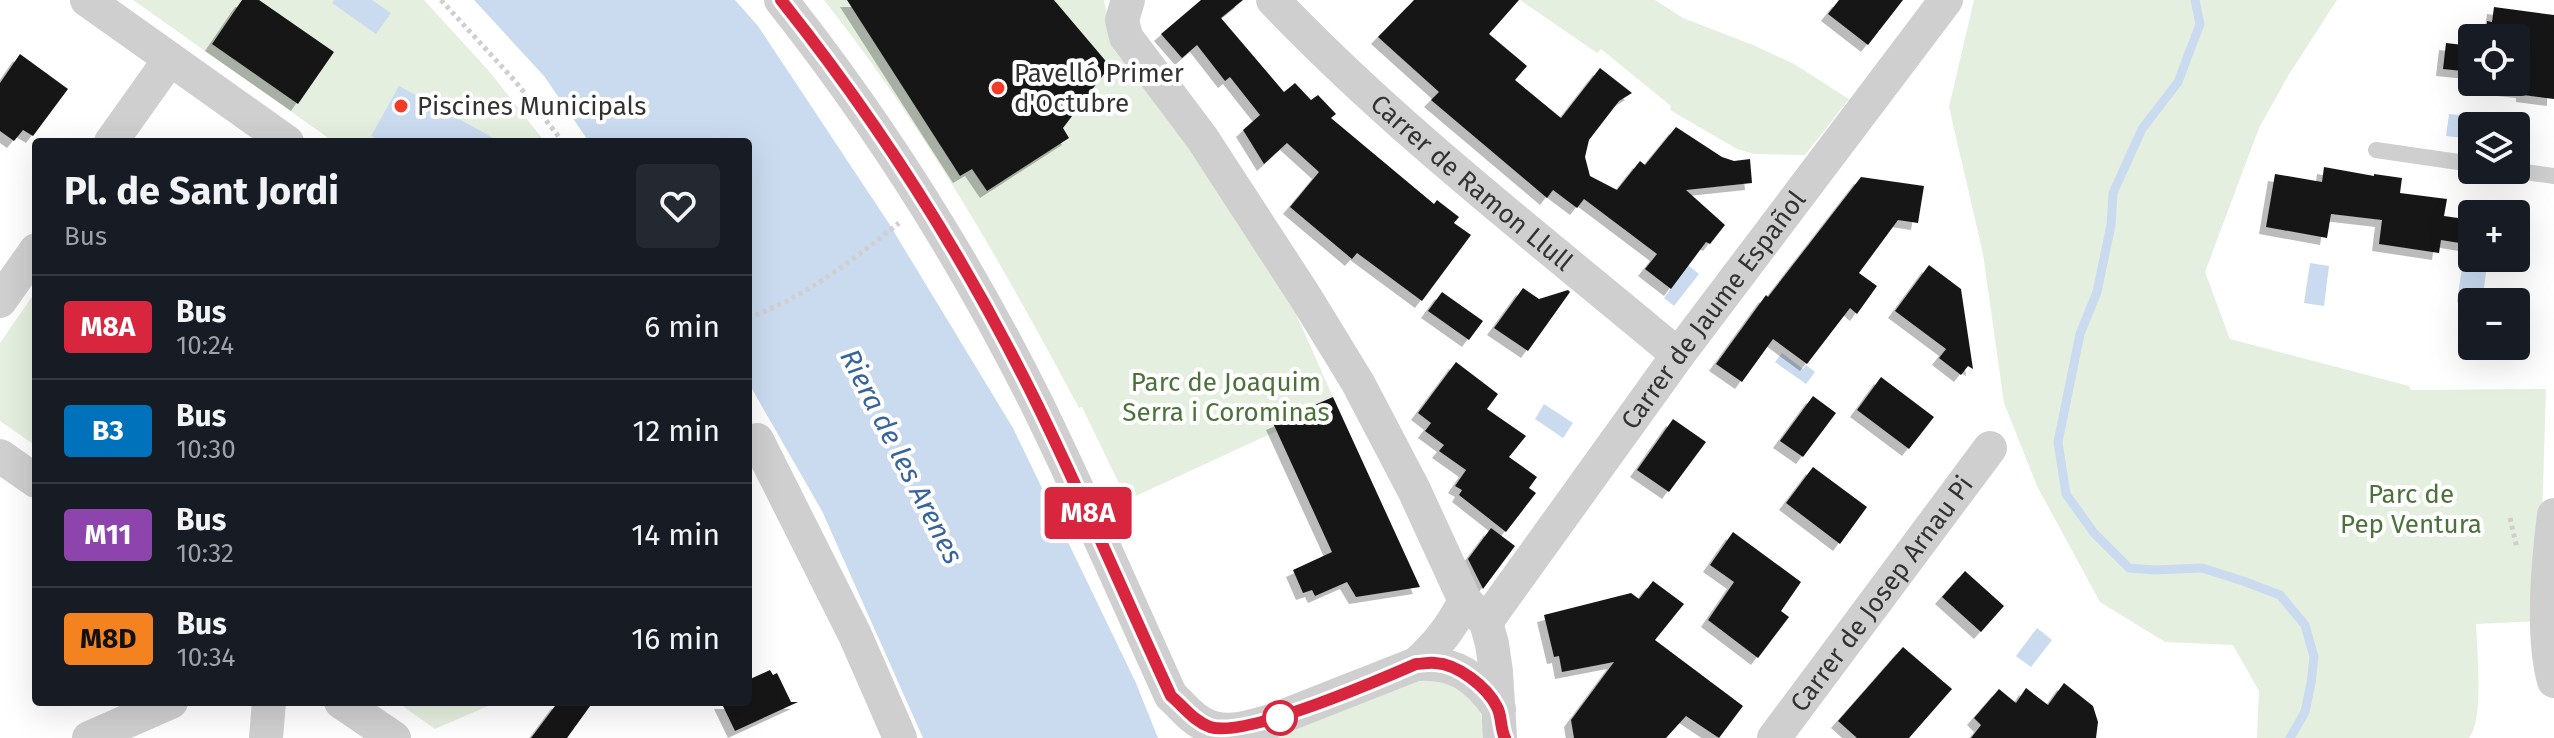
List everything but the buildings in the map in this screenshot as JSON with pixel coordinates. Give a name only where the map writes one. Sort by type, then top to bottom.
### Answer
[{"type":"street","points":[[87,0],[281,138]]},
{"type":"street","points":[[781,0],[864,112],[923,202],[985,307],[1037,404],[1171,696],[1199,722],[1213,728],[1231,730],[1274,720],[1416,664],[1437,663],[1454,668],[1488,692],[1501,729]]},
{"type":"street","points":[[1128,0],[1122,20],[1126,37],[1202,138],[1322,324],[1358,383],[1414,490],[1492,644],[1501,729]]},
{"type":"street","name":"Carrer de Ramon Llull","points":[[1273,0],[1309,38],[1419,137],[1678,355]]},
{"type":"street","name":"Carrer de Jaume Español","points":[[1416,664],[1436,647],[1450,629],[1475,612],[1678,355],[1946,0]]},
{"type":"street","points":[[114,138],[170,59]]},
{"type":"street","points":[[0,301],[32,256]]},
{"type":"street","points":[[752,442],[855,635],[900,738]]},
{"type":"street","name":"Carrer de Josep Arnau Pi","points":[[1774,738],[1990,448]]},
{"type":"street","points":[[0,456],[32,478]]},
{"type":"street","points":[[2554,515],[2547,621],[2554,681]]},
{"type":"street","points":[[1171,696],[1169,710],[1179,738]]},
{"type":"street","points":[[89,738],[162,706]]},
{"type":"street","points":[[266,738],[269,706]]},
{"type":"street","points":[[347,706],[394,738]]},
{"type":"street","points":[[1245,738],[1274,720]]},
{"type":"lane","points":[[2376,150],[2458,162]]},
{"type":"lane","points":[[2530,173],[2554,176]]},
{"type":"path","points":[[441,0],[515,81],[560,138]]},
{"type":"path","points":[[752,316],[815,285],[902,221]]},
{"type":"green space","name":"Piscines Municipals","points":[[133,0],[424,0],[489,71],[542,138],[328,138]]},
{"type":"green space","name":"Parc de Joaquim Serra i Corominas","points":[[824,0],[1104,0],[1114,50],[1199,153],[1293,307],[1333,397],[1274,422],[1277,431],[1127,500],[1082,407],[1079,408],[960,198],[895,97]]},
{"type":"green space","points":[[1520,0],[1655,0],[1683,18],[1794,64],[1849,99],[1805,155],[1754,154],[1737,149],[1670,110],[1671,106],[1601,49],[1597,53]]},
{"type":"green space","name":"Parc de Pep Ventura","points":[[1974,0],[2337,0],[2259,128],[2205,272],[2230,339],[2409,386],[2411,390],[2546,389],[2539,621],[2476,624],[2478,701],[2477,717],[2469,738],[2257,738],[2259,691],[2233,645],[2165,642],[2100,602],[2037,486],[2004,403],[1983,254],[1949,107]]},
{"type":"green space","points":[[32,297],[32,443],[0,421],[0,343]]},
{"type":"green space","points":[[1444,675],[1474,700],[1481,716],[1484,738],[1275,738],[1428,676]]},
{"type":"green space","points":[[403,706],[488,706],[435,729]]},
{"type":"water","points":[[334,0],[372,0],[391,13],[376,34],[332,3]]},
{"type":"water","name":"Riera de les Arenes","points":[[474,0],[735,0],[758,26],[888,222],[1013,428],[1136,683],[1158,738],[923,738],[822,511],[752,389],[752,138],[586,138],[544,76]]},
{"type":"water","points":[[399,86],[493,138],[375,138],[371,136]]},
{"type":"water","points":[[2449,114],[2458,115],[2458,137],[2446,136]]},
{"type":"water","points":[[2310,263],[2329,266],[2324,306],[2304,303]]},
{"type":"water","points":[[1688,265],[1699,274],[1674,306],[1664,298]]},
{"type":"water","points":[[2461,272],[2486,272],[2484,288],[2459,288]]},
{"type":"water","points":[[1782,353],[1803,369],[1806,365],[1815,372],[1806,384],[1775,362]]},
{"type":"water","points":[[1544,404],[1573,423],[1563,438],[1535,419]]},
{"type":"water","points":[[2037,628],[2052,640],[2031,667],[2016,656]]},
{"type":"waterway","points":[[2195,0],[2200,24],[2178,82],[2142,129],[2113,193],[2111,225],[2097,292],[2080,334],[2058,442],[2066,494],[2094,533],[2129,568],[2202,568],[2243,581],[2280,595],[2305,625],[2314,657],[2311,683],[2305,712],[2290,738]]},
{"type":"bus line","name":"M8A","points":[[781,0],[870,121],[915,189],[985,307],[1037,404],[1171,696],[1199,722],[1213,728],[1231,730],[1274,720],[1416,664],[1437,663],[1454,668],[1488,692],[1499,709],[1505,738]]},
{"type":"place","name":"Pavelló Primer d'Octubre","points":[[998,88]]},
{"type":"place","name":"Piscines Municipals","points":[[401,106]]}]
